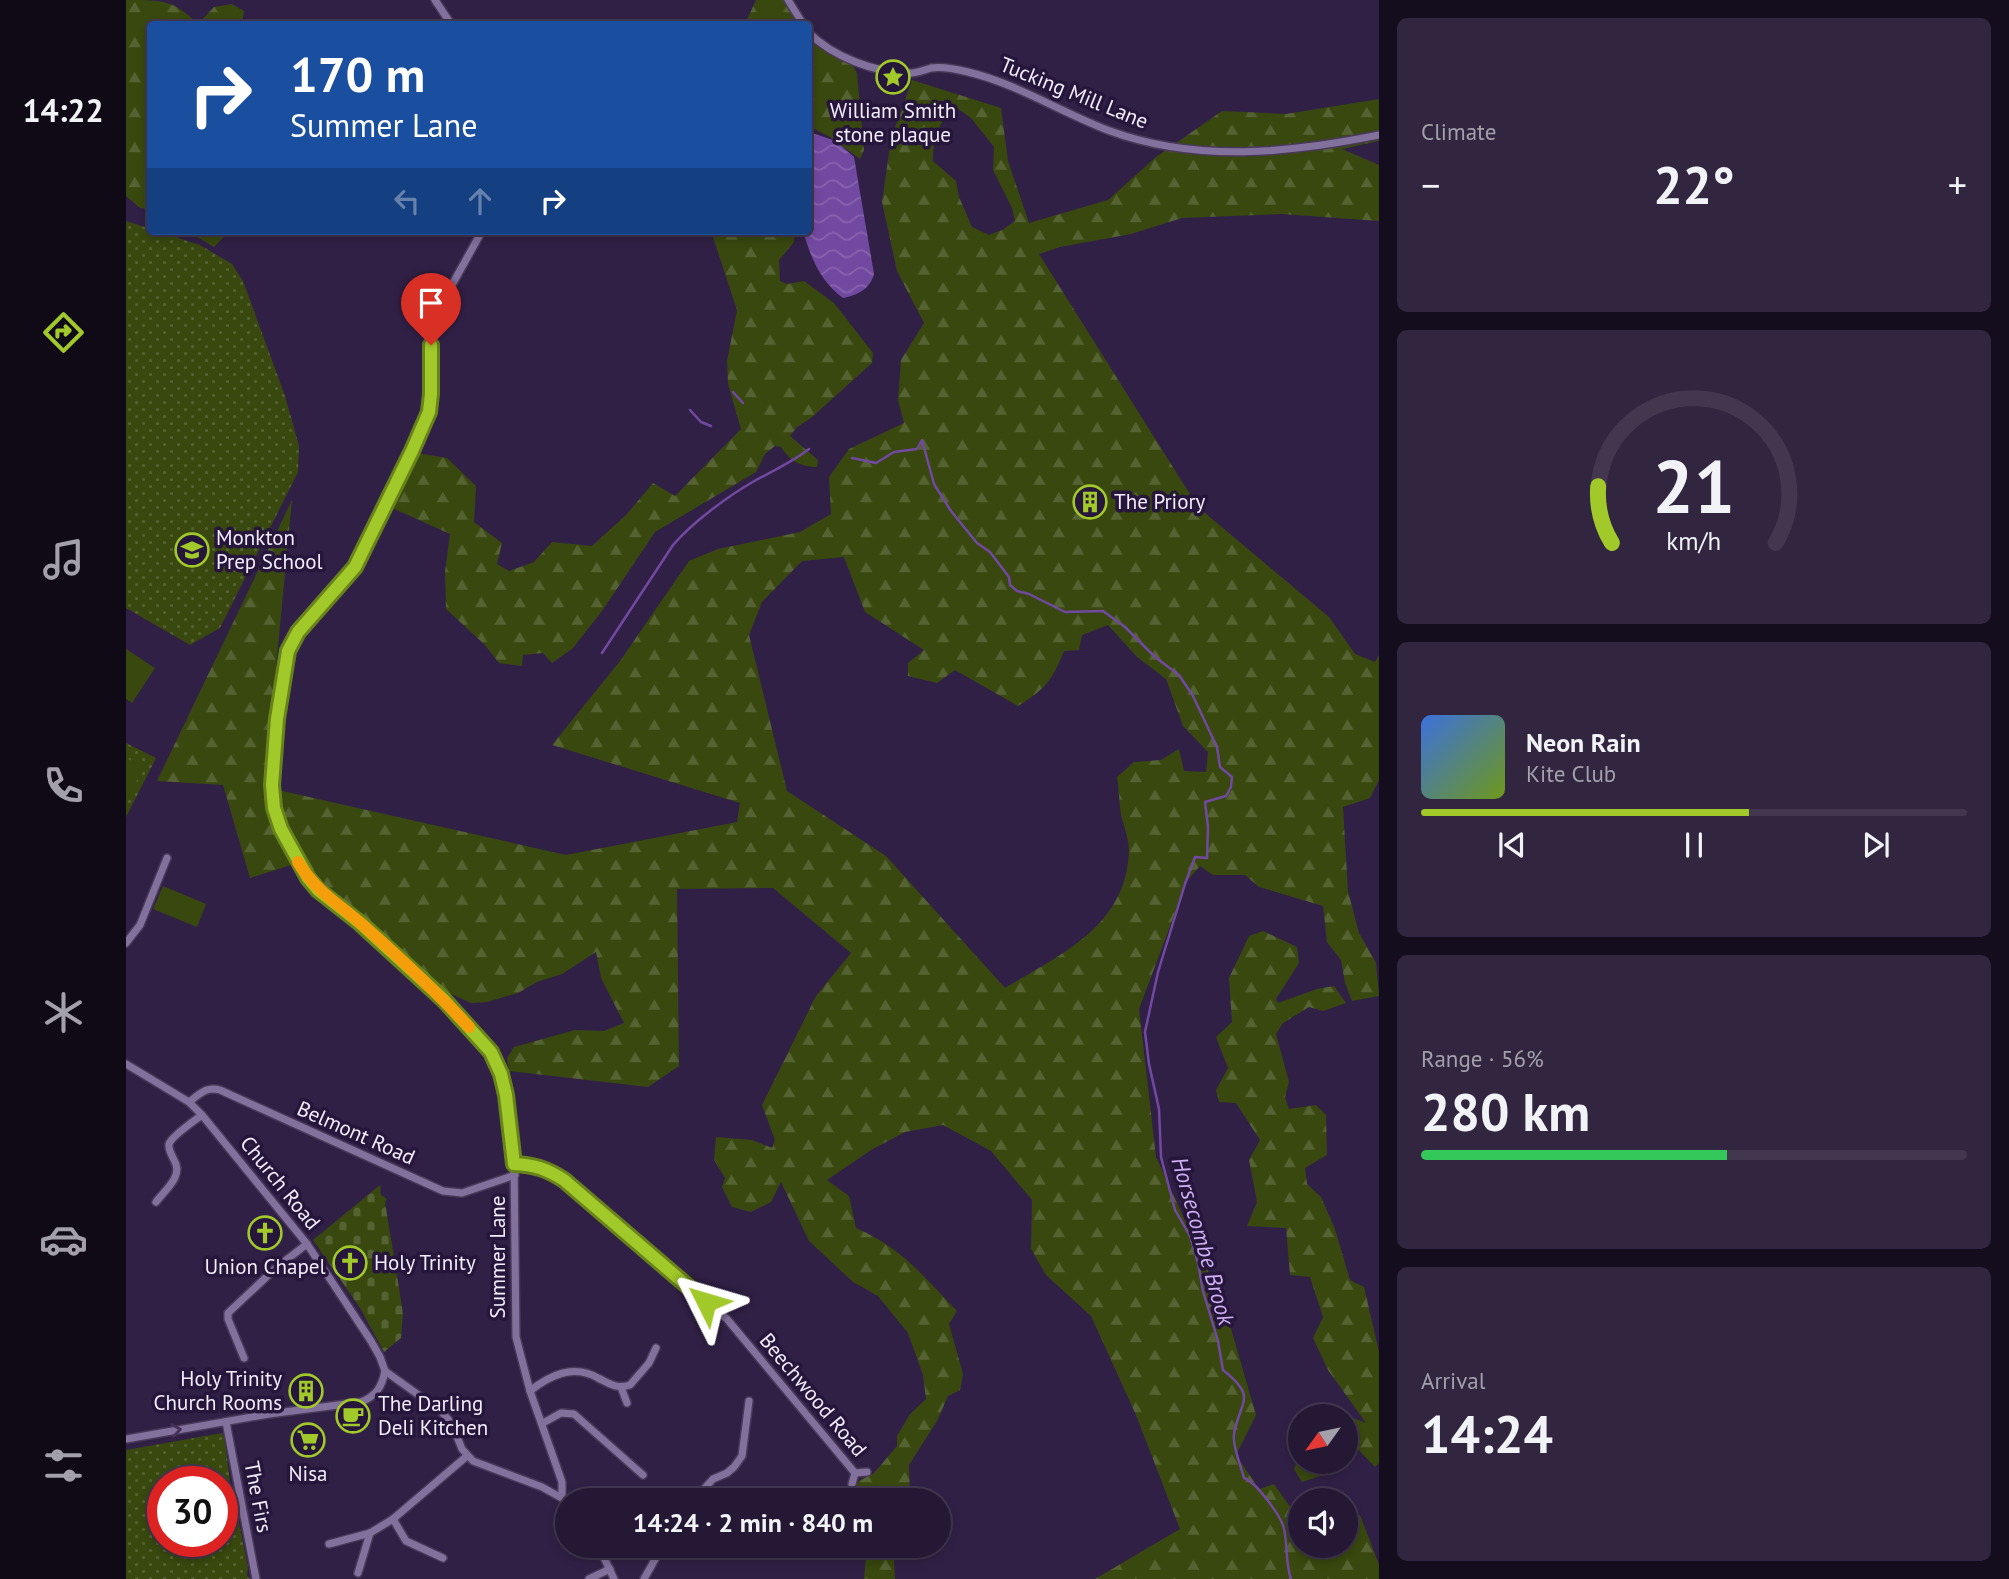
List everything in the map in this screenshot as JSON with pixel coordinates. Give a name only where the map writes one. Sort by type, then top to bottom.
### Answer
[{"type":"street","points":[[435,0],[448,21]]},
{"type":"street","points":[[788,0],[801,21]]},
{"type":"street","name":"Tucking Mill Lane","points":[[812,35],[831,50],[886,71],[911,73],[933,68],[954,68],[1009,85],[1111,131],[1170,147],[1212,152],[1268,152],[1379,135]]},
{"type":"street","name":"Summer Lane","points":[[480,235],[438,310],[432,326],[431,394],[429,412],[420,434],[355,567],[298,632],[288,651],[277,719],[272,785],[274,808],[281,829],[308,878],[318,890],[360,923],[444,1000],[491,1052],[501,1074],[514,1164],[516,1337],[530,1391],[563,1488]]},
{"type":"street","points":[[126,943],[141,925],[167,858]]},
{"type":"street","name":"Church Road","points":[[126,1064],[189,1102],[202,1115],[307,1244],[371,1341],[385,1371],[441,1411],[452,1424],[467,1456]]},
{"type":"street","name":"Belmont Road","points":[[189,1102],[206,1089],[220,1090],[452,1194],[514,1175]]},
{"type":"street","points":[[156,1202],[176,1176],[177,1164],[170,1153],[169,1145],[172,1139],[202,1115]]},
{"type":"street","name":"Beechwood Road","points":[[514,1164],[547,1169],[564,1180],[727,1319],[855,1473]]},
{"type":"street","points":[[244,1358],[228,1319],[228,1312],[277,1267],[307,1244]]},
{"type":"street","points":[[530,1391],[548,1378],[565,1371],[592,1374],[621,1387],[630,1385],[637,1380],[656,1348]]},
{"type":"street","points":[[126,1439],[361,1402],[374,1396],[383,1381],[385,1371]]},
{"type":"street","points":[[621,1387],[627,1403]]},
{"type":"street","points":[[705,1488],[713,1479],[734,1467],[742,1456],[749,1401]]},
{"type":"street","points":[[542,1423],[561,1413],[573,1413],[643,1475]]},
{"type":"street","name":"The Firs","points":[[226,1422],[256,1579]]},
{"type":"street","points":[[329,1544],[370,1533],[393,1519],[467,1456],[473,1461],[542,1486],[555,1494]]},
{"type":"street","name":"Beechwood Road","points":[[855,1473],[867,1472]]},
{"type":"street","name":"Beechwood Road","points":[[852,1484],[855,1473]]},
{"type":"street","points":[[393,1519],[406,1541],[443,1558]]},
{"type":"street","points":[[358,1573],[370,1533]]},
{"type":"street","points":[[604,1558],[614,1579]]},
{"type":"street","points":[[644,1579],[656,1558]]},
{"type":"street","points":[[589,1579],[610,1569]]},
{"type":"green space","points":[[126,0],[150,0],[174,6],[195,21],[147,21],[147,209],[140,208],[126,196]]},
{"type":"green space","points":[[756,0],[785,0],[798,21],[746,21]]},
{"type":"green space","points":[[232,4],[244,11],[242,21],[201,21],[214,7]]},
{"type":"green space","points":[[812,38],[852,64],[857,73],[864,150],[860,159],[812,128]]},
{"type":"green space","points":[[912,80],[1001,108],[1008,161],[1029,223],[1108,200],[1156,157],[1222,111],[1286,114],[1379,99],[1379,141],[1342,149],[1379,165],[1379,221],[1282,214],[1182,218],[1131,234],[1060,247],[1039,254],[1198,507],[1329,617],[1355,654],[1375,662],[1379,655],[1379,780],[1370,798],[1343,807],[1348,891],[1359,933],[1376,963],[1379,996],[1352,1001],[1341,960],[1327,942],[1323,906],[1259,887],[1245,875],[1213,875],[1200,866],[1187,881],[1139,1009],[1156,1157],[1225,1308],[1256,1415],[1236,1455],[1259,1489],[1274,1484],[1288,1504],[1288,1558],[1358,1558],[1360,1515],[1379,1565],[1379,1579],[1095,1579],[1180,1529],[1136,1415],[1091,1316],[1046,1275],[1031,1249],[1032,1200],[991,1151],[943,1125],[905,1132],[871,1150],[827,1180],[849,1196],[856,1228],[899,1254],[957,1311],[949,1324],[963,1374],[960,1390],[948,1396],[937,1421],[909,1465],[910,1488],[856,1486],[859,1481],[874,1473],[897,1446],[897,1436],[910,1414],[926,1399],[923,1375],[908,1333],[878,1296],[853,1282],[809,1241],[781,1182],[771,1202],[751,1212],[732,1207],[722,1187],[725,1178],[714,1160],[716,1137],[752,1140],[772,1148],[775,1140],[762,1105],[816,996],[851,953],[773,888],[677,889],[679,1066],[648,1087],[509,1071],[507,1058],[514,1047],[575,1030],[604,1031],[624,1023],[601,978],[596,952],[562,974],[537,982],[518,993],[487,1002],[471,1003],[447,992],[321,885],[304,861],[250,878],[223,785],[157,781],[292,500],[265,783],[278,790],[566,855],[737,822],[740,803],[552,745],[620,661],[689,561],[718,549],[800,532],[831,514],[829,477],[849,449],[904,423],[898,400],[901,360],[924,323],[897,271],[882,202],[891,139]],"holes":[[[954,106],[971,118],[994,147],[993,170],[1012,208],[1015,221],[989,235],[972,227],[959,197],[956,181],[933,161],[938,132],[944,118]],[[844,557],[865,612],[924,650],[908,663],[908,676],[937,683],[955,670],[1018,706],[1047,683],[1064,651],[1079,650],[1082,635],[1108,625],[1137,657],[1166,679],[1183,726],[1208,752],[1206,772],[1184,771],[1179,749],[1161,760],[1134,762],[1117,777],[1121,815],[1129,851],[1125,877],[1116,900],[1103,919],[1087,935],[1048,963],[1005,988],[886,856],[787,791],[749,635],[762,602],[802,561]]]},
{"type":"green space","name":"Monkton Prep School","points":[[126,221],[147,228],[147,235],[169,235],[200,245],[232,264],[243,281],[285,396],[299,446],[298,472],[220,628],[190,645],[126,608]]},
{"type":"green space","points":[[194,235],[224,235],[214,247]]},
{"type":"green space","points":[[712,235],[795,235],[794,242],[779,260],[780,281],[787,284],[804,281],[834,303],[873,353],[872,363],[790,436],[818,460],[817,467],[796,462],[781,447],[775,446],[765,454],[756,472],[655,532],[602,611],[573,648],[552,663],[543,653],[523,655],[522,666],[499,663],[485,645],[446,609],[445,572],[450,534],[390,507],[417,453],[447,458],[476,486],[474,522],[502,543],[497,564],[509,571],[534,562],[552,542],[592,546],[626,515],[653,483],[675,496],[741,429],[728,384],[727,361],[737,310]]},
{"type":"green space","points":[[126,649],[155,668],[132,703],[126,699]]},
{"type":"green space","points":[[126,743],[156,758],[126,817]]},
{"type":"green space","points":[[126,758],[144,768],[126,800]]},
{"type":"green space","points":[[163,886],[206,904],[197,927],[153,909]]},
{"type":"green space","points":[[1263,931],[1297,947],[1299,963],[1276,999],[1278,1003],[1334,986],[1346,1003],[1323,1011],[1309,1007],[1283,1023],[1276,1034],[1289,1082],[1285,1097],[1289,1109],[1316,1105],[1326,1115],[1327,1155],[1305,1168],[1307,1184],[1321,1197],[1335,1229],[1350,1280],[1364,1287],[1379,1352],[1379,1463],[1375,1467],[1358,1449],[1358,1420],[1366,1423],[1358,1412],[1358,1404],[1352,1404],[1328,1370],[1313,1338],[1323,1317],[1310,1277],[1290,1275],[1286,1228],[1247,1226],[1257,1202],[1249,1160],[1260,1140],[1236,1103],[1219,1102],[1216,1090],[1228,1068],[1216,1037],[1232,1022],[1229,978],[1249,936]]},
{"type":"green space","points":[[380,1185],[381,1195],[387,1199],[385,1202],[403,1313],[401,1338],[384,1352],[360,1308],[313,1240]]},
{"type":"green space","points":[[222,1433],[228,1466],[147,1466],[147,1557],[238,1557],[238,1517],[248,1568],[247,1576],[250,1579],[126,1579],[126,1450]]},
{"type":"green space","points":[[1297,1474],[1326,1474],[1302,1482]]},
{"type":"green space","points":[[866,1558],[894,1558],[895,1579],[864,1579]]},
{"type":"water","points":[[812,133],[836,141],[854,157],[874,274],[870,284],[854,295],[843,298],[828,284],[809,250],[804,235],[812,235]]},
{"type":"waterway","points":[[733,392],[743,403]]},
{"type":"waterway","points":[[690,410],[701,422],[711,426]]},
{"type":"waterway","name":"Horsecombe Brook","points":[[852,458],[876,463],[894,452],[917,449],[922,440],[934,484],[951,511],[977,543],[990,552],[1009,577],[1010,585],[1017,591],[1065,612],[1103,611],[1125,627],[1155,657],[1179,675],[1193,696],[1217,747],[1220,767],[1232,777],[1226,796],[1205,802],[1208,827],[1207,858],[1195,857],[1185,884],[1158,972],[1145,1032],[1159,1109],[1161,1157],[1175,1210],[1190,1236],[1223,1370],[1234,1379],[1243,1394],[1244,1400],[1234,1434],[1235,1450],[1244,1478],[1261,1493],[1282,1524],[1291,1579]]},
{"type":"waterway","points":[[602,653],[681,536],[734,494],[809,449]]},
{"type":"slow traffic","points":[[298,862],[318,890],[369,931],[444,1000],[469,1027]]},
{"type":"place","name":"William Smith stone plaque","points":[[893,77]]},
{"type":"place","name":"The Priory","points":[[1090,502]]},
{"type":"place","name":"Monkton Prep School","points":[[192,550]]},
{"type":"place","name":"Union Chapel","points":[[265,1233]]},
{"type":"place","name":"Holy Trinity","points":[[350,1263]]},
{"type":"place","name":"Holy Trinity Church Rooms","points":[[306,1391]]},
{"type":"place","name":"The Darling Deli Kitchen","points":[[353,1416]]},
{"type":"place","name":"Nisa","points":[[308,1440]]},
{"type":"route","points":[[431,345],[429,412],[412,451],[355,567],[306,621],[288,651],[277,719],[272,785],[274,808],[295,856],[318,890],[360,923],[444,1000],[491,1052],[501,1074],[506,1095],[514,1164],[547,1169],[564,1180],[706,1302]]}]
